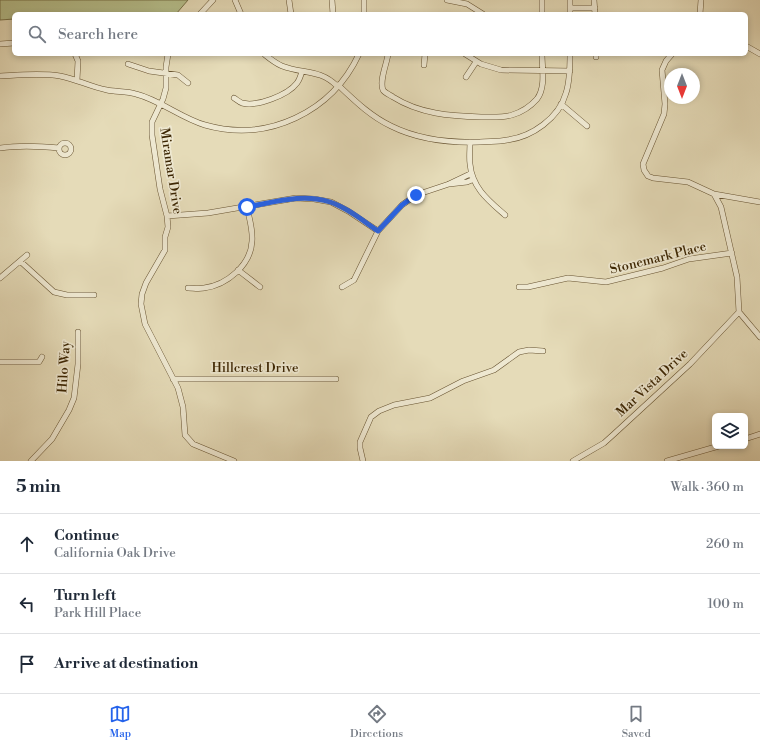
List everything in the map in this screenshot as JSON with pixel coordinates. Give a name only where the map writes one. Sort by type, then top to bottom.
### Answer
[{"type":"street","points":[[202,12],[213,0]]},
{"type":"street","points":[[236,0],[240,12]]},
{"type":"street","points":[[289,0],[291,12]]},
{"type":"street","points":[[332,0],[333,12]]},
{"type":"street","points":[[364,0],[364,12]]},
{"type":"street","points":[[447,0],[467,2],[480,12]]},
{"type":"street","points":[[542,0],[542,12]]},
{"type":"street","points":[[570,0],[570,11],[595,8]]},
{"type":"street","points":[[594,0],[595,12]]},
{"type":"street","points":[[700,0],[700,12]]},
{"type":"street","points":[[0,44],[12,43]]},
{"type":"street","points":[[748,47],[760,54]]},
{"type":"street","points":[[76,56],[78,61],[77,80]]},
{"type":"street","name":"Miramar Drive","points":[[168,56],[166,88],[152,122],[152,134],[160,189],[167,216],[168,227],[165,237],[165,250],[146,283],[142,294],[141,304],[145,324],[181,394],[185,435],[194,444],[234,461]]},
{"type":"street","points":[[267,56],[283,66],[324,75],[338,85],[358,104],[376,118],[391,126],[416,136],[433,140],[470,142],[508,140],[526,136],[541,127],[551,118],[566,95],[570,71],[570,56]]},
{"type":"street","points":[[0,76],[61,76],[77,80],[94,87],[137,94],[189,119],[206,125],[226,128],[258,129],[283,124],[298,118],[316,106],[338,85],[353,67],[358,56]]},
{"type":"street","points":[[388,56],[382,85],[385,93],[403,104],[445,115],[503,117],[520,112],[529,107],[538,98],[542,90],[542,56]]},
{"type":"street","points":[[424,65],[425,56]]},
{"type":"street","points":[[468,56],[476,62],[494,69],[570,71]]},
{"type":"street","points":[[670,56],[662,70],[665,104],[664,114],[650,144],[643,168],[648,176],[653,178],[688,182],[714,194],[760,202]]},
{"type":"street","points":[[466,77],[476,62]]},
{"type":"street","points":[[128,64],[149,71],[178,76],[188,83]]},
{"type":"street","points":[[234,98],[242,103],[249,103],[267,101],[278,97],[291,89],[297,83],[302,71]]},
{"type":"street","points":[[561,104],[587,126]]},
{"type":"street","points":[[470,142],[470,165],[473,178],[484,196],[505,215]]},
{"type":"street","points":[[0,148],[27,145],[59,148]]},
{"type":"street","points":[[342,287],[354,280],[378,231],[390,217],[407,202],[423,193],[449,184],[470,174],[473,178]]},
{"type":"street","points":[[714,194],[721,207],[732,253],[737,277],[739,312],[760,336]]},
{"type":"street","points":[[167,216],[208,213],[296,198],[314,198],[331,202],[348,211],[378,231]]},
{"type":"street","points":[[188,288],[205,288],[223,282],[238,270],[247,260],[252,242],[247,207]]},
{"type":"street","name":"Stonemark Place","points":[[519,286],[528,286],[568,278],[606,282],[663,268],[689,259],[732,253]]},
{"type":"street","points":[[0,278],[27,256]]},
{"type":"street","points":[[20,261],[54,292],[67,295],[94,295]]},
{"type":"street","points":[[238,270],[260,287]]},
{"type":"street","name":"Mar Vista Drive","points":[[573,461],[604,443],[690,364],[739,312]]},
{"type":"street","name":"Hilo Way","points":[[31,461],[52,439],[69,410],[74,398],[78,364],[78,332]]},
{"type":"street","points":[[363,461],[360,442],[371,417],[379,411],[394,405],[430,398],[463,381],[494,370],[519,352],[529,350],[543,351]]},
{"type":"street","points":[[0,362],[39,362],[42,357]]},
{"type":"street","name":"Hillcrest Drive","points":[[173,379],[336,379]]},
{"type":"street","points":[[748,438],[760,434]]},
{"type":"street","points":[[667,461],[712,448]]},
{"type":"green space","points":[[0,0],[188,0],[178,12],[12,12],[12,19],[0,20]]},
{"type":"route","points":[[247,207],[296,198],[314,198],[331,202],[348,211],[378,231],[402,205],[416,195]]}]
